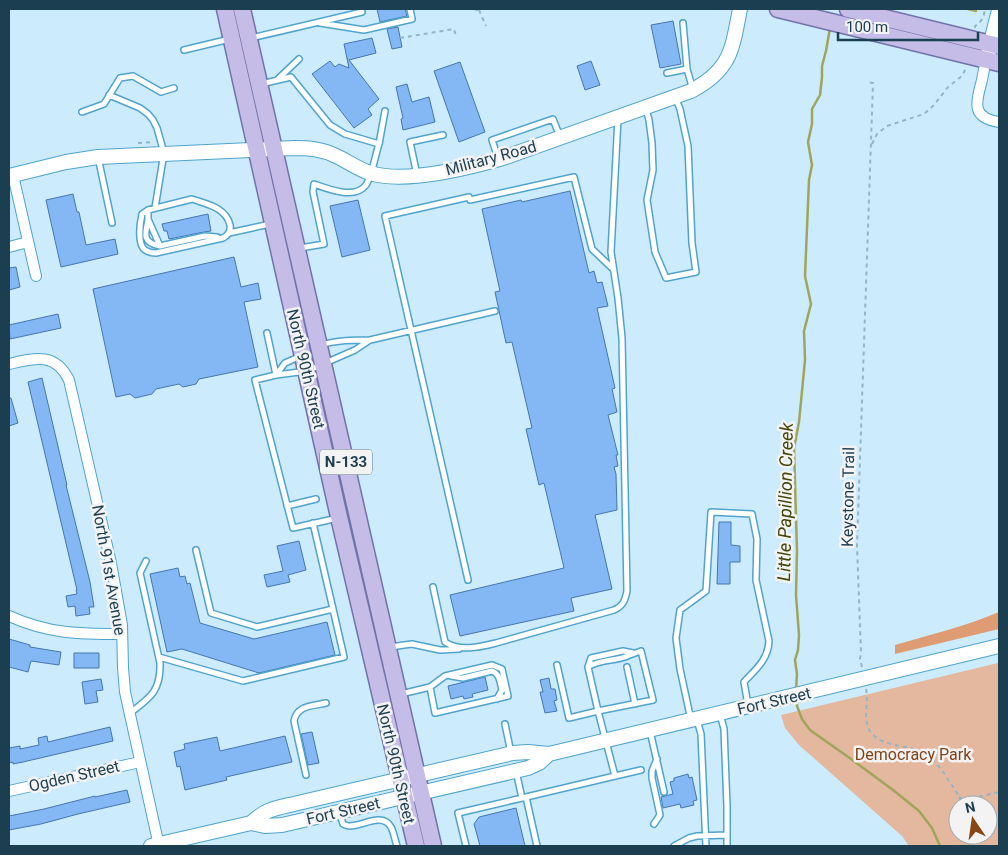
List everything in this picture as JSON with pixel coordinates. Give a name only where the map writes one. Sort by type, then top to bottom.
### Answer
[{"type":"main road","name":"North 90th Street","points":[[225,9],[339,518],[416,846]]},
{"type":"main road","name":"North 90th Street","points":[[242,9],[433,846]]},
{"type":"main road","name":"Military Road","points":[[11,175],[66,162],[98,157],[308,148],[334,155],[371,173],[387,176],[417,176],[481,164],[675,97],[703,85],[714,76],[725,62],[731,50],[740,9]]},
{"type":"main road","points":[[848,9],[994,53]]},
{"type":"main road","points":[[786,10],[865,30],[994,53]]},
{"type":"main road","points":[[994,53],[999,10]]},
{"type":"main road","points":[[339,518],[348,520],[355,543],[372,578]]},
{"type":"main road","name":"Fort Street","points":[[251,823],[268,810],[511,754],[528,752],[549,754],[999,646]]},
{"type":"main road","name":"Fort Street","points":[[156,846],[251,823],[265,826],[282,825],[516,771],[539,763],[549,754]]},
{"type":"street","points":[[994,53],[976,100],[980,114],[985,119],[999,122]]},
{"type":"street","points":[[11,175],[36,276]]},
{"type":"street","points":[[9,246],[28,242]]},
{"type":"street","name":"North 91st Avenue","points":[[9,364],[34,359],[47,359],[61,368],[69,380],[120,609],[125,692],[156,846]]},
{"type":"street","points":[[9,616],[27,624],[60,632],[122,634]]},
{"type":"street","name":"Ogden Street","points":[[9,791],[140,762]]},
{"type":"lane","points":[[317,22],[364,30],[412,19],[410,9]]},
{"type":"lane","points":[[248,39],[362,12]]},
{"type":"lane","points":[[683,23],[687,69],[693,90]]},
{"type":"lane","points":[[184,50],[231,39]]},
{"type":"lane","points":[[278,80],[299,59]]},
{"type":"lane","points":[[667,73],[687,69]]},
{"type":"lane","points":[[82,112],[104,104],[120,78],[133,76],[161,92],[174,88]]},
{"type":"lane","points":[[259,84],[291,77],[330,125],[345,134],[379,144]]},
{"type":"lane","points":[[109,95],[140,108],[148,114],[157,128],[164,153],[155,208]]},
{"type":"lane","points":[[646,107],[652,143],[653,170],[647,200],[655,252],[666,278],[696,272],[692,244],[688,146],[680,109],[675,97]]},
{"type":"lane","points":[[297,249],[324,244],[313,192],[314,184],[344,193],[362,189],[367,184],[379,144],[385,111]]},
{"type":"lane","points":[[388,648],[412,644],[440,650],[496,643],[614,610],[621,607],[625,600],[627,591],[622,338],[611,252],[618,117]]},
{"type":"lane","points":[[498,159],[492,140],[554,119],[560,137]]},
{"type":"lane","points":[[417,176],[410,142],[443,135]]},
{"type":"lane","points":[[98,157],[112,223]]},
{"type":"lane","points":[[468,580],[385,216],[574,177],[592,249],[613,269]]},
{"type":"lane","points":[[192,199],[220,209],[225,214],[230,230],[224,238],[156,253],[151,252],[143,249],[140,234],[142,214],[155,208],[192,199]]},
{"type":"lane","points":[[148,210],[145,231],[148,241],[152,244],[160,246],[205,236],[224,238]]},
{"type":"lane","points":[[148,219],[160,246]]},
{"type":"lane","points":[[229,233],[274,223]]},
{"type":"lane","points":[[339,518],[293,528],[255,380],[276,375],[305,363],[319,346],[331,342],[370,340],[495,311]]},
{"type":"lane","points":[[267,333],[276,375]]},
{"type":"lane","points":[[276,375],[285,363],[323,364],[355,350],[370,340]]},
{"type":"lane","points":[[287,506],[316,499]]},
{"type":"lane","points":[[706,846],[701,734],[694,720],[680,669],[676,638],[680,610],[706,591],[711,512],[752,514],[757,539],[756,580],[769,641],[764,660],[744,682],[748,707]]},
{"type":"lane","points":[[159,656],[243,681],[344,658],[313,524]]},
{"type":"lane","points":[[196,550],[211,613],[257,627],[333,609]]},
{"type":"lane","points":[[129,714],[148,699],[157,687],[160,672],[159,656],[140,572],[146,561]]},
{"type":"lane","points":[[433,587],[445,642],[457,647],[468,647]]},
{"type":"lane","points":[[557,665],[569,718],[598,711],[652,700],[641,651],[588,667],[598,711],[601,725],[615,776]]},
{"type":"lane","points":[[398,695],[430,688],[445,676],[492,666],[502,670],[508,696],[435,713],[430,688]]},
{"type":"lane","points":[[626,667],[635,704]]},
{"type":"lane","points":[[445,676],[463,678],[492,671],[498,676],[502,690],[496,699]]},
{"type":"lane","points":[[306,775],[294,721],[295,716],[301,709],[326,703]]},
{"type":"lane","points":[[720,714],[724,729],[727,846]]},
{"type":"lane","points":[[504,724],[511,754]]},
{"type":"lane","points":[[650,730],[664,792]]},
{"type":"lane","points":[[654,824],[660,815],[652,778],[652,771],[657,759]]},
{"type":"lane","points":[[466,846],[458,813],[640,770]]},
{"type":"lane","points":[[516,771],[538,846]]},
{"type":"lane","points":[[339,812],[343,824],[350,826],[376,820],[390,825],[397,846]]},
{"type":"lane","points":[[674,846],[697,836],[727,835]]},
{"type":"path","points":[[474,9],[480,9],[486,26]]},
{"type":"path","points":[[976,30],[975,26],[983,18],[985,9]]},
{"type":"path","points":[[400,38],[454,29],[456,36]]},
{"type":"path","points":[[870,146],[878,134],[888,126],[924,114],[948,87],[962,76],[967,66]]},
{"type":"path","name":"Keystone Trail","points":[[866,82],[873,83],[857,546],[860,659],[868,695],[866,718],[874,736],[884,742],[912,748],[928,756],[940,767],[958,795]]},
{"type":"path","points":[[986,795],[999,792]]},
{"type":"green space","name":"Democracy Park","points":[[998,663],[999,846],[909,846],[902,836],[799,745],[785,728],[781,715]]},
{"type":"shaded area","points":[[999,612],[999,629],[895,654],[895,645],[961,626]]},
{"type":"building","points":[[377,9],[405,9],[407,16],[380,22]]},
{"type":"building","points":[[673,21],[681,64],[660,68],[651,25]]},
{"type":"building","points":[[398,27],[402,47],[392,49],[387,29]]},
{"type":"building","points":[[372,38],[376,53],[349,60],[379,99],[368,109],[372,115],[354,128],[312,74],[330,61],[335,67],[339,64],[349,68],[344,44]]},
{"type":"building","points":[[591,61],[600,85],[585,90],[577,66]]},
{"type":"building","points":[[460,62],[485,132],[459,142],[434,71]]},
{"type":"building","points":[[407,84],[412,102],[429,97],[435,122],[403,130],[401,119],[403,118],[396,87]]},
{"type":"building","points":[[570,191],[589,273],[594,271],[597,283],[602,282],[608,306],[597,308],[615,388],[612,389],[617,412],[608,415],[618,455],[616,455],[618,466],[614,467],[616,474],[617,510],[595,515],[612,589],[571,598],[574,611],[460,636],[450,595],[564,568],[544,483],[539,485],[526,429],[532,428],[512,342],[506,343],[495,292],[500,291],[482,209]]},
{"type":"building","points":[[73,194],[86,245],[115,239],[118,254],[61,267],[46,200]]},
{"type":"building","points":[[358,200],[370,250],[342,257],[330,206]]},
{"type":"building","points":[[208,214],[211,231],[169,239],[167,231],[164,231],[162,224]]},
{"type":"building","points":[[234,257],[241,287],[258,283],[261,299],[244,302],[258,367],[199,379],[196,384],[183,387],[179,384],[156,389],[152,394],[135,398],[130,394],[116,397],[93,289]]},
{"type":"building","points":[[16,267],[20,287],[9,290],[9,268]]},
{"type":"building","points":[[58,314],[61,328],[10,339],[9,325]]},
{"type":"building","points":[[42,378],[90,582],[94,607],[89,607],[90,614],[76,616],[75,606],[68,607],[66,596],[77,594],[77,590],[28,382]]},
{"type":"building","points":[[9,398],[11,398],[18,423],[9,426]]},
{"type":"building","points":[[719,522],[731,522],[731,545],[740,546],[740,562],[730,562],[730,584],[717,584]]},
{"type":"building","points":[[299,541],[306,570],[288,575],[290,582],[267,587],[264,575],[283,571],[277,546]]},
{"type":"building","points":[[178,568],[180,577],[185,576],[187,584],[190,583],[200,623],[254,639],[327,622],[335,655],[259,673],[182,649],[167,652],[150,574]]},
{"type":"building","points":[[9,639],[30,645],[30,647],[61,652],[59,665],[31,661],[28,672],[9,667]]},
{"type":"building","points":[[74,653],[99,653],[99,668],[74,668]]},
{"type":"building","points":[[485,677],[488,690],[472,694],[473,697],[464,699],[463,696],[451,699],[448,686]]},
{"type":"building","points":[[549,678],[551,689],[555,689],[557,700],[554,701],[557,711],[545,713],[540,692],[543,692],[540,680]]},
{"type":"building","points":[[101,679],[103,690],[96,691],[98,702],[85,704],[82,682]]},
{"type":"building","points":[[110,727],[113,741],[23,762],[9,763],[9,748],[20,746],[20,749],[39,745],[38,738],[47,736],[48,742]]},
{"type":"building","points":[[312,732],[319,763],[308,765],[301,734]]},
{"type":"building","points":[[285,736],[292,762],[226,777],[227,780],[185,790],[180,766],[177,767],[174,752],[185,749],[184,744],[217,737],[220,751]]},
{"type":"building","points":[[688,774],[689,778],[692,777],[697,800],[693,801],[694,805],[681,808],[680,804],[663,808],[661,797],[673,794],[670,782],[674,781],[674,778]]},
{"type":"building","points":[[127,790],[130,802],[9,830],[9,816]]},
{"type":"building","points":[[516,808],[525,846],[480,846],[474,824],[479,817]]},
{"type":"waterway","points":[[968,9],[976,11]]},
{"type":"waterway","name":"Little Papillion Creek","points":[[796,690],[797,674],[795,660],[799,635],[796,595],[797,551],[794,448],[799,422],[805,360],[804,331],[811,304],[805,276],[809,180],[812,165],[808,142],[812,124],[812,109],[820,95],[822,66],[830,28]]},
{"type":"waterway","name":"Little Papillion Creek","points":[[797,700],[797,706],[802,719],[810,730],[919,811],[932,828],[940,846]]}]
